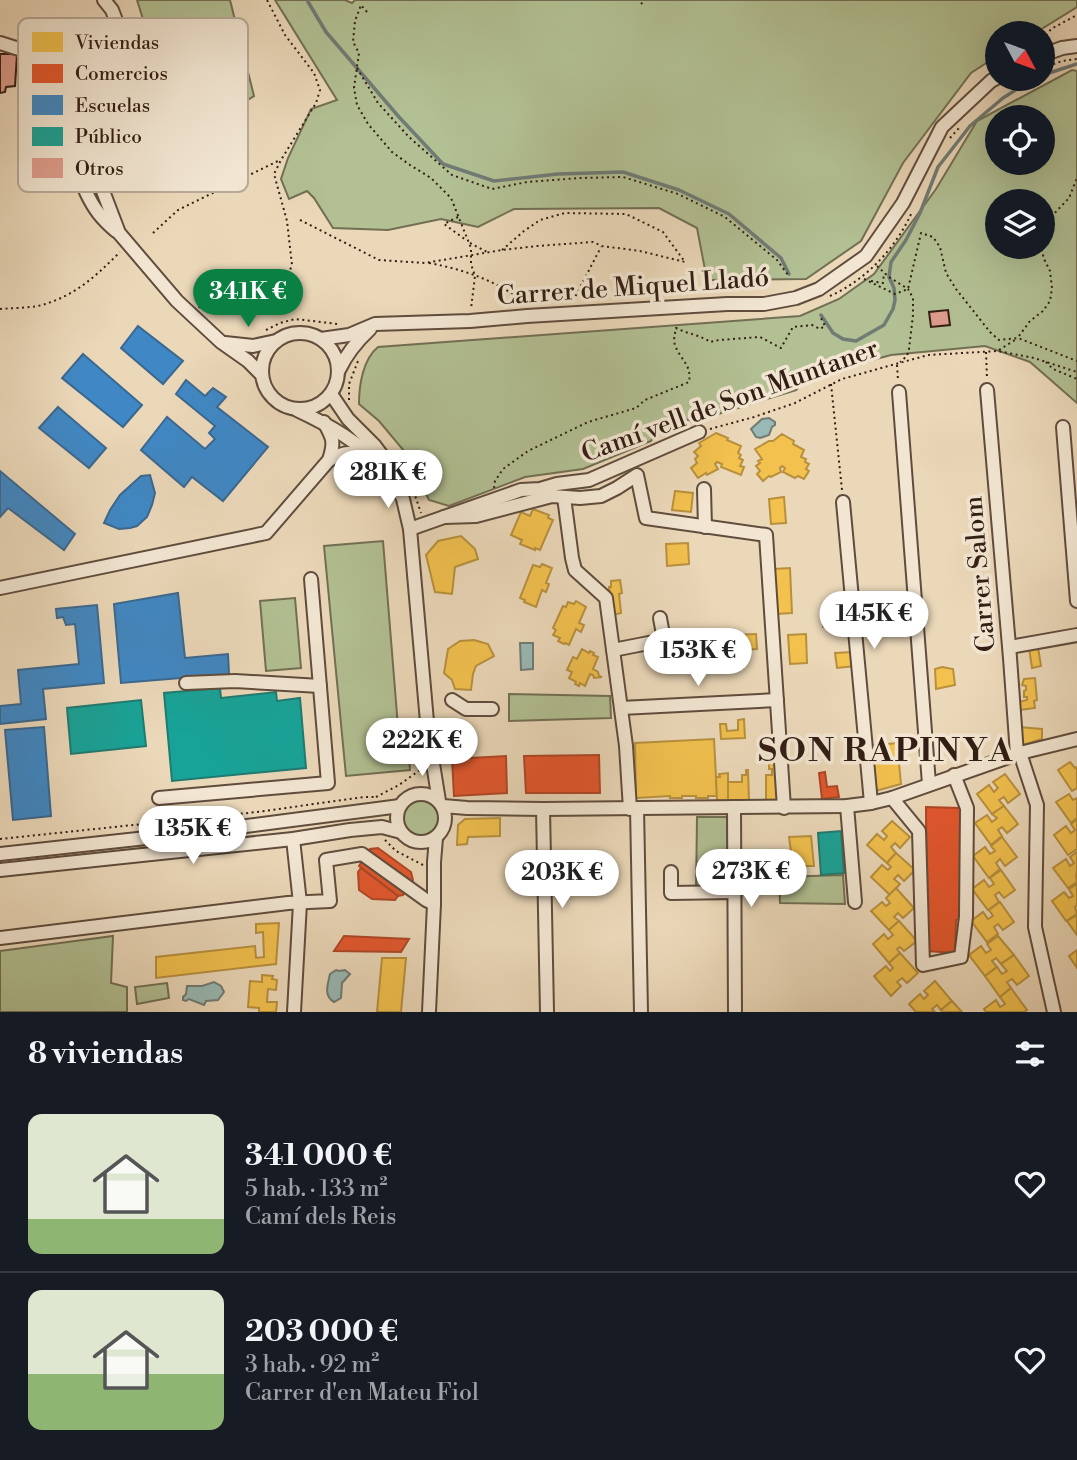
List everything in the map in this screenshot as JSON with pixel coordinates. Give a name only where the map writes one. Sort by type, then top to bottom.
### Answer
[{"type":"street","points":[[104,0],[115,18]]},
{"type":"street","points":[[0,43],[18,49]]},
{"type":"street","points":[[1055,51],[1077,46]]},
{"type":"street","name":"Carrer de Miquel Lladó","points":[[321,339],[349,335],[375,324],[764,304],[796,299],[819,289],[866,256],[903,202],[942,127],[985,87]]},
{"type":"street","points":[[86,192],[102,219],[119,233],[177,301],[261,374]]},
{"type":"street","points":[[103,192],[119,233]]},
{"type":"street","points":[[296,410],[322,403],[331,394],[345,355],[375,324]]},
{"type":"street","points":[[338,371],[336,358],[330,347],[321,339],[298,332],[286,335],[268,350],[261,374],[272,398],[283,406],[324,422],[349,438],[396,481]]},
{"type":"street","points":[[221,342],[253,346],[276,341]]},
{"type":"street","name":"Carrer Salom","points":[[987,390],[1019,753],[1037,805],[1035,927],[1054,1012]]},
{"type":"street","points":[[899,392],[929,784]]},
{"type":"street","points":[[331,394],[348,419],[386,461],[403,499],[410,529],[434,778],[445,812],[442,832],[430,841],[418,843]]},
{"type":"street","points":[[324,422],[332,436],[333,446],[329,460]]},
{"type":"street","points":[[1063,427],[1077,601]]},
{"type":"street","name":"Camí vell de Son Muntaner","points":[[410,529],[521,490],[589,480],[699,432]]},
{"type":"street","points":[[0,588],[266,533],[329,460],[344,452],[358,454],[379,463]]},
{"type":"street","points":[[444,517],[476,516],[552,496],[601,496],[637,475],[646,518],[766,535],[784,808]]},
{"type":"street","points":[[704,489],[705,527]]},
{"type":"street","points":[[564,497],[575,570],[606,598],[633,808],[640,1012]]},
{"type":"street","points":[[843,502],[871,803]]},
{"type":"street","points":[[159,798],[328,783],[311,579]]},
{"type":"street","points":[[613,650],[664,640],[660,618]]},
{"type":"street","points":[[1010,647],[1077,635]]},
{"type":"street","points":[[186,684],[235,681],[320,686]]},
{"type":"street","points":[[452,700],[466,709],[492,709]]},
{"type":"street","points":[[621,708],[777,700]]},
{"type":"street","points":[[417,794],[425,794],[441,804],[467,808],[847,806],[892,798],[1019,753],[1077,739]]},
{"type":"street","points":[[892,798],[919,831],[923,965],[961,957],[966,917],[967,808],[954,775]]},
{"type":"street","points":[[433,862],[418,843],[405,837],[397,819],[400,806],[405,800],[417,794],[434,778]]},
{"type":"street","points":[[0,854],[400,806]]},
{"type":"street","points":[[847,806],[855,902]]},
{"type":"street","points":[[734,807],[735,1012]]},
{"type":"street","points":[[445,825],[467,808]]},
{"type":"street","points":[[543,809],[547,1012]]},
{"type":"street","points":[[0,870],[293,839],[350,830],[382,827],[401,832]]},
{"type":"street","points":[[350,830],[352,855]]},
{"type":"street","points":[[429,1012],[436,838]]},
{"type":"street","points":[[293,839],[300,903],[294,1012]]},
{"type":"street","points":[[0,938],[288,902],[330,901],[326,860],[362,854],[434,904]]},
{"type":"street","points":[[671,872],[671,893],[734,892]]},
{"type":"path","points":[[194,317],[207,293],[260,306],[282,290],[292,265],[288,221],[274,174],[316,103],[320,90],[314,73],[285,35],[267,0]]},
{"type":"path","points":[[359,0],[367,12]]},
{"type":"path","points":[[641,4],[645,0]]},
{"type":"path","points":[[361,5],[355,21],[353,42],[359,53],[354,88],[357,105],[368,124],[392,152],[431,178],[451,198],[471,248],[471,264],[475,276],[470,321]]},
{"type":"path","points":[[1055,27],[1077,15]]},
{"type":"path","points":[[1055,64],[1077,58]]},
{"type":"path","points":[[357,68],[378,103],[452,175],[492,188],[527,182],[623,177],[678,194],[725,217],[778,260],[788,275]]},
{"type":"path","points":[[947,141],[966,121]]},
{"type":"path","points":[[248,176],[281,160]]},
{"type":"path","points":[[1055,213],[1069,198],[1077,178]]},
{"type":"path","points":[[153,233],[178,211],[216,192]]},
{"type":"path","points":[[828,297],[876,266],[900,234],[912,211]]},
{"type":"path","points":[[428,262],[502,250],[593,242],[685,262],[663,232],[626,214],[565,213],[540,220],[502,250]]},
{"type":"path","points":[[458,217],[444,224],[488,253]]},
{"type":"path","points":[[300,220],[379,260],[428,262],[462,270],[502,286],[524,301]]},
{"type":"path","points":[[908,289],[921,233],[933,237],[940,247],[946,273],[956,289],[999,340],[1018,338],[1077,361]]},
{"type":"path","points":[[0,309],[37,306],[65,297],[90,282],[129,244]]},
{"type":"path","points":[[572,303],[602,246]]},
{"type":"path","points":[[998,351],[1018,338],[1050,301],[1050,271],[1044,259]]},
{"type":"path","points":[[876,266],[908,289]]},
{"type":"path","points":[[884,273],[883,283],[865,279],[895,293],[908,289]]},
{"type":"path","name":"Camí vell de Son Muntaner","points":[[699,432],[795,403],[842,379],[897,364],[907,356],[909,349],[913,298],[908,289]]},
{"type":"path","points":[[494,499],[495,481],[503,469],[528,452],[588,422],[636,408],[645,400],[688,382],[689,370],[674,343],[676,328],[710,342],[760,337],[781,348],[793,327],[812,325],[820,329],[825,326],[820,316]]},
{"type":"path","points":[[257,335],[280,323],[295,319],[346,324],[349,335]]},
{"type":"path","points":[[986,351],[987,390]]},
{"type":"path","points":[[899,392],[897,364],[928,355],[998,351],[1077,372]]},
{"type":"path","points":[[1045,362],[1053,369],[1077,379]]},
{"type":"path","points":[[830,384],[843,502]]},
{"type":"green space","points":[[137,0],[230,0],[234,18],[143,18]]},
{"type":"green space","points":[[275,0],[345,0],[352,3],[355,0],[1077,0],[1077,7],[1054,21],[985,21],[985,64],[971,73],[903,163],[861,241],[806,279],[707,280],[697,228],[659,208],[514,209],[478,227],[441,219],[388,230],[333,228],[307,191],[289,199],[281,179],[311,109],[337,100]]},
{"type":"green space","points":[[1072,70],[1077,71],[1077,403],[1030,362],[985,346],[891,355],[809,377],[796,390],[702,419],[692,422],[683,418],[657,430],[651,441],[583,469],[525,477],[449,506],[429,500],[405,452],[379,421],[359,404],[365,365],[378,347],[800,316],[839,299],[874,274],[936,189],[977,121],[985,117],[985,175],[1055,175],[1055,105],[1007,105],[1033,91],[1055,91],[1055,79]]},
{"type":"green space","points":[[248,72],[254,96],[248,100]]},
{"type":"green space","points":[[383,541],[399,739],[408,739],[410,770],[346,776],[324,546]]},
{"type":"green space","points":[[295,598],[301,668],[266,671],[260,601]]},
{"type":"green space","points":[[509,694],[610,696],[611,718],[509,721]]},
{"type":"green space","points":[[420,800],[434,805],[439,819],[434,833],[420,838],[406,833],[401,819],[406,805]]},
{"type":"green space","points":[[697,817],[727,817],[728,892],[696,893]]},
{"type":"green space","points":[[843,875],[845,904],[780,903],[779,877]]},
{"type":"green space","points":[[113,936],[111,983],[127,987],[127,1012],[0,1012],[0,951]]},
{"type":"green space","points":[[167,983],[169,998],[137,1004],[135,987]]},
{"type":"water","points":[[769,418],[775,425],[769,435],[756,437],[751,429],[762,419]]},
{"type":"water","points":[[520,643],[533,643],[533,669],[521,670]]},
{"type":"water","points":[[336,970],[345,970],[350,974],[342,983],[341,998],[334,1002],[328,996],[327,990],[330,974]]},
{"type":"water","points":[[214,982],[221,986],[224,992],[218,1000],[206,1001],[204,1005],[189,999],[183,1000],[187,986],[202,986]]},
{"type":"building: Viviendas","points":[[716,433],[741,446],[738,453],[743,460],[740,466],[744,467],[741,475],[721,467],[722,464],[717,462],[715,464],[718,469],[698,478],[691,468],[697,463],[695,459],[698,456],[694,452],[701,446],[699,443]]},
{"type":"building: Viviendas","points":[[782,434],[804,450],[801,457],[809,464],[806,469],[809,471],[804,479],[798,476],[795,478],[783,472],[785,468],[782,466],[781,472],[763,481],[757,474],[760,471],[756,466],[762,459],[755,449]]},
{"type":"building: Viviendas","points":[[675,491],[693,493],[691,512],[672,510]]},
{"type":"building: Viviendas","points":[[784,497],[786,523],[771,524],[769,499]]},
{"type":"building: Viviendas","points":[[533,509],[549,515],[548,518],[553,520],[540,550],[520,544],[522,540],[511,535],[521,512],[530,516]]},
{"type":"building: Viviendas","points":[[461,536],[475,549],[478,559],[455,567],[452,594],[435,592],[426,555],[438,541]]},
{"type":"building: Viviendas","points":[[688,543],[689,564],[667,566],[666,544]]},
{"type":"building: Viviendas","points":[[542,564],[552,568],[546,583],[549,584],[546,592],[542,590],[536,607],[520,598],[533,565],[540,567]]},
{"type":"building: Viviendas","points":[[790,568],[792,613],[776,614],[774,569]]},
{"type":"building: Viviendas","points":[[620,580],[621,613],[612,615],[609,587],[611,581]]},
{"type":"building: Viviendas","points":[[576,601],[586,607],[579,623],[584,625],[581,632],[576,629],[569,645],[564,644],[558,641],[560,638],[553,635],[556,630],[553,628],[563,606]]},
{"type":"building: Viviendas","points":[[823,612],[847,613],[848,625],[823,627]]},
{"type":"building: Viviendas","points":[[756,634],[757,649],[714,652],[711,636]]},
{"type":"building: Viviendas","points":[[806,634],[807,663],[790,664],[788,635]]},
{"type":"building: Viviendas","points":[[474,640],[488,644],[494,656],[476,666],[471,690],[455,689],[452,680],[444,673],[448,649],[460,641]]},
{"type":"building: Viviendas","points":[[1038,647],[1041,666],[1032,668],[1029,648]]},
{"type":"building: Viviendas","points":[[582,649],[598,657],[593,669],[602,677],[594,678],[590,674],[585,686],[580,683],[579,686],[569,678],[572,672],[567,670],[573,657],[577,659]]},
{"type":"building: Viviendas","points":[[853,652],[855,666],[837,668],[835,653]]},
{"type":"building: Viviendas","points":[[935,669],[953,669],[955,685],[936,689]]},
{"type":"building: Viviendas","points":[[1035,678],[1035,708],[1019,710],[1019,702],[1027,700],[1027,697],[1024,697],[1026,686],[1022,685],[1024,679]]},
{"type":"building: Viviendas","points":[[744,719],[745,738],[721,739],[720,724],[726,724],[727,731],[738,730],[738,720]]},
{"type":"building: Viviendas","points":[[1019,727],[1042,729],[1042,739],[1023,745]]},
{"type":"building: Viviendas","points":[[714,739],[717,796],[636,798],[635,743]]},
{"type":"building: Viviendas","points":[[897,743],[901,784],[872,792],[868,746]]},
{"type":"building: Viviendas","points":[[769,760],[779,760],[781,800],[766,800],[766,775],[772,775]]},
{"type":"building: Viviendas","points":[[1070,762],[1077,767],[1077,788],[1072,791],[1058,770]]},
{"type":"building: Viviendas","points":[[746,770],[749,801],[728,801],[728,782],[742,782],[742,775],[746,775]]},
{"type":"building: Viviendas","points":[[728,773],[728,801],[717,801],[716,777]]},
{"type":"building: Viviendas","points":[[1005,774],[1020,794],[1008,803],[1004,797],[999,800],[1004,806],[992,814],[977,794],[989,785],[994,792],[998,788],[993,782]]},
{"type":"building: Viviendas","points":[[1069,794],[1073,800],[1077,798],[1077,818],[1071,823],[1056,802]]},
{"type":"building: Viviendas","points":[[1004,806],[1018,824],[1007,833],[1002,827],[998,830],[1002,836],[991,845],[975,823],[987,815],[992,822],[997,818],[992,814]]},
{"type":"building: Viviendas","points":[[500,818],[500,836],[468,837],[467,844],[457,845],[458,825],[465,819]]},
{"type":"building: Viviendas","points":[[1077,819],[1077,849],[1068,855],[1054,835],[1066,826],[1071,833],[1075,830],[1071,824]]},
{"type":"building: Viviendas","points":[[892,821],[910,837],[900,848],[895,843],[891,847],[896,853],[887,863],[867,845],[877,834],[884,840],[887,836],[882,831]]},
{"type":"building: Viviendas","points":[[811,836],[814,866],[793,866],[789,837]]},
{"type":"building: Viviendas","points":[[1002,837],[1017,857],[1005,866],[1000,859],[996,863],[1000,869],[989,878],[973,856],[985,847],[990,854],[995,851],[991,846]]},
{"type":"building: Viviendas","points":[[1077,852],[1077,882],[1068,888],[1053,868],[1066,859],[1070,866],[1074,863],[1070,857]]},
{"type":"building: Viviendas","points":[[896,853],[915,870],[904,881],[898,875],[894,879],[900,884],[890,895],[871,877],[882,865],[888,870],[891,867],[887,863]]},
{"type":"building: Viviendas","points":[[1001,870],[1015,890],[1004,898],[999,892],[995,895],[999,902],[988,910],[972,889],[984,880],[989,887],[994,884],[990,878]]},
{"type":"building: Viviendas","points":[[1077,884],[1077,914],[1066,921],[1052,901],[1064,892],[1069,898],[1073,896],[1069,889]]},
{"type":"building: Viviendas","points":[[896,888],[914,908],[903,918],[898,913],[894,917],[899,921],[889,930],[871,911],[882,902],[886,906],[890,903],[886,898]]},
{"type":"building: Viviendas","points":[[1000,902],[1014,922],[1003,930],[998,924],[994,927],[998,934],[987,942],[971,921],[983,912],[988,919],[993,916],[989,910]]},
{"type":"building: Viviendas","points":[[1077,915],[1077,935],[1067,921]]},
{"type":"building: Viviendas","points":[[899,921],[917,941],[904,951],[900,947],[897,949],[900,953],[889,963],[873,944],[884,934],[888,939],[893,935],[889,930]]},
{"type":"building: Viviendas","points":[[279,923],[276,964],[156,978],[156,957],[255,946],[256,958],[264,957],[263,932],[256,933],[256,924]]},
{"type":"building: Viviendas","points":[[998,936],[1014,955],[1001,964],[996,958],[992,961],[997,967],[985,976],[969,955],[981,946],[986,953],[991,950],[987,944]]},
{"type":"building: Viviendas","points":[[1077,950],[1077,968],[1069,956]]},
{"type":"building: Viviendas","points":[[900,953],[918,973],[907,983],[902,978],[897,982],[901,986],[891,996],[874,976],[886,966],[890,971],[893,968],[889,963]]},
{"type":"building: Viviendas","points":[[1014,955],[1029,976],[1017,985],[1012,979],[1007,982],[1011,988],[1000,997],[985,976],[997,967],[1002,974],[1007,971],[1001,964]]},
{"type":"building: Viviendas","points":[[382,958],[406,958],[401,1012],[377,1012]]},
{"type":"building: Viviendas","points":[[262,975],[273,976],[272,979],[277,980],[276,990],[268,989],[267,1002],[277,1002],[276,1012],[259,1012],[259,1008],[248,1007],[250,981],[262,982]]},
{"type":"building: Viviendas","points":[[935,981],[952,1001],[941,1010],[937,1005],[932,1009],[935,1012],[916,1012],[909,1004],[920,994],[924,999],[928,995],[924,991]]},
{"type":"building: Viviendas","points":[[1011,988],[1027,1010],[986,1012],[984,1009],[996,1000],[1000,1007],[1005,1004],[1000,997]]},
{"type":"building: Viviendas","points":[[952,1001],[962,1012],[941,1010]]},
{"type":"building: Comercios","points":[[599,755],[600,793],[526,793],[524,756]]},
{"type":"building: Comercios","points":[[506,756],[507,793],[454,796],[452,759]]},
{"type":"building: Comercios","points":[[825,772],[827,787],[837,786],[839,797],[822,799],[819,773]]},
{"type":"building: Comercios","points":[[926,807],[960,808],[961,919],[956,920],[955,953],[927,951]]},
{"type":"building: Comercios","points":[[378,848],[411,872],[413,880],[403,895],[398,896],[359,866],[370,849]]},
{"type":"building: Comercios","points":[[361,868],[398,896],[395,900],[372,899],[359,890],[358,872]]},
{"type":"building: Comercios","points":[[344,936],[409,939],[401,952],[334,951]]},
{"type":"building: Escuelas","points":[[138,326],[183,361],[163,384],[121,348]]},
{"type":"building: Escuelas","points":[[83,354],[142,405],[123,427],[62,378]]},
{"type":"building: Escuelas","points":[[186,380],[205,396],[213,388],[226,397],[217,407],[268,447],[223,501],[192,477],[184,487],[141,450],[167,417],[205,449],[215,439],[209,433],[215,426],[176,394]]},
{"type":"building: Escuelas","points":[[58,407],[106,448],[89,468],[39,428]]},
{"type":"building: Escuelas","points":[[0,471],[75,534],[64,550],[8,508],[0,517]]},
{"type":"building: Escuelas","points":[[150,475],[155,493],[147,517],[137,526],[130,528],[119,529],[104,523],[120,495],[141,476]]},
{"type":"building: Escuelas","points":[[178,593],[185,658],[228,654],[229,674],[121,683],[114,604]]},
{"type":"building: Escuelas","points":[[97,605],[104,683],[43,689],[46,719],[0,724],[0,706],[21,704],[18,670],[79,664],[75,624],[66,625],[63,617],[57,618],[56,609]]},
{"type":"building: Escuelas","points":[[44,727],[51,816],[13,820],[5,730]]},
{"type":"building: Público","points":[[220,688],[221,698],[276,692],[277,701],[300,698],[306,768],[172,781],[164,693]]},
{"type":"building: Público","points":[[141,700],[146,746],[71,754],[67,708]]},
{"type":"building: Público","points":[[841,831],[844,873],[821,875],[818,833]]},
{"type":"building: Otros","points":[[0,54],[17,54],[15,86],[6,87],[5,92],[0,93]]},
{"type":"building: Otros","points":[[948,310],[950,325],[931,327],[929,312]]},
{"type":"waterway","points":[[307,0],[326,32],[443,164],[494,181],[558,174],[623,172],[679,190],[729,214],[781,258],[789,274]]},
{"type":"waterway","points":[[1055,71],[1077,64]]},
{"type":"waterway","points":[[821,315],[833,333],[843,339],[856,341],[884,325],[895,300],[889,277],[891,262],[920,213],[938,167],[970,126],[1014,91]]},
{"type":"district","name":"SON RAPINYA","points":[[886,751]]}]
